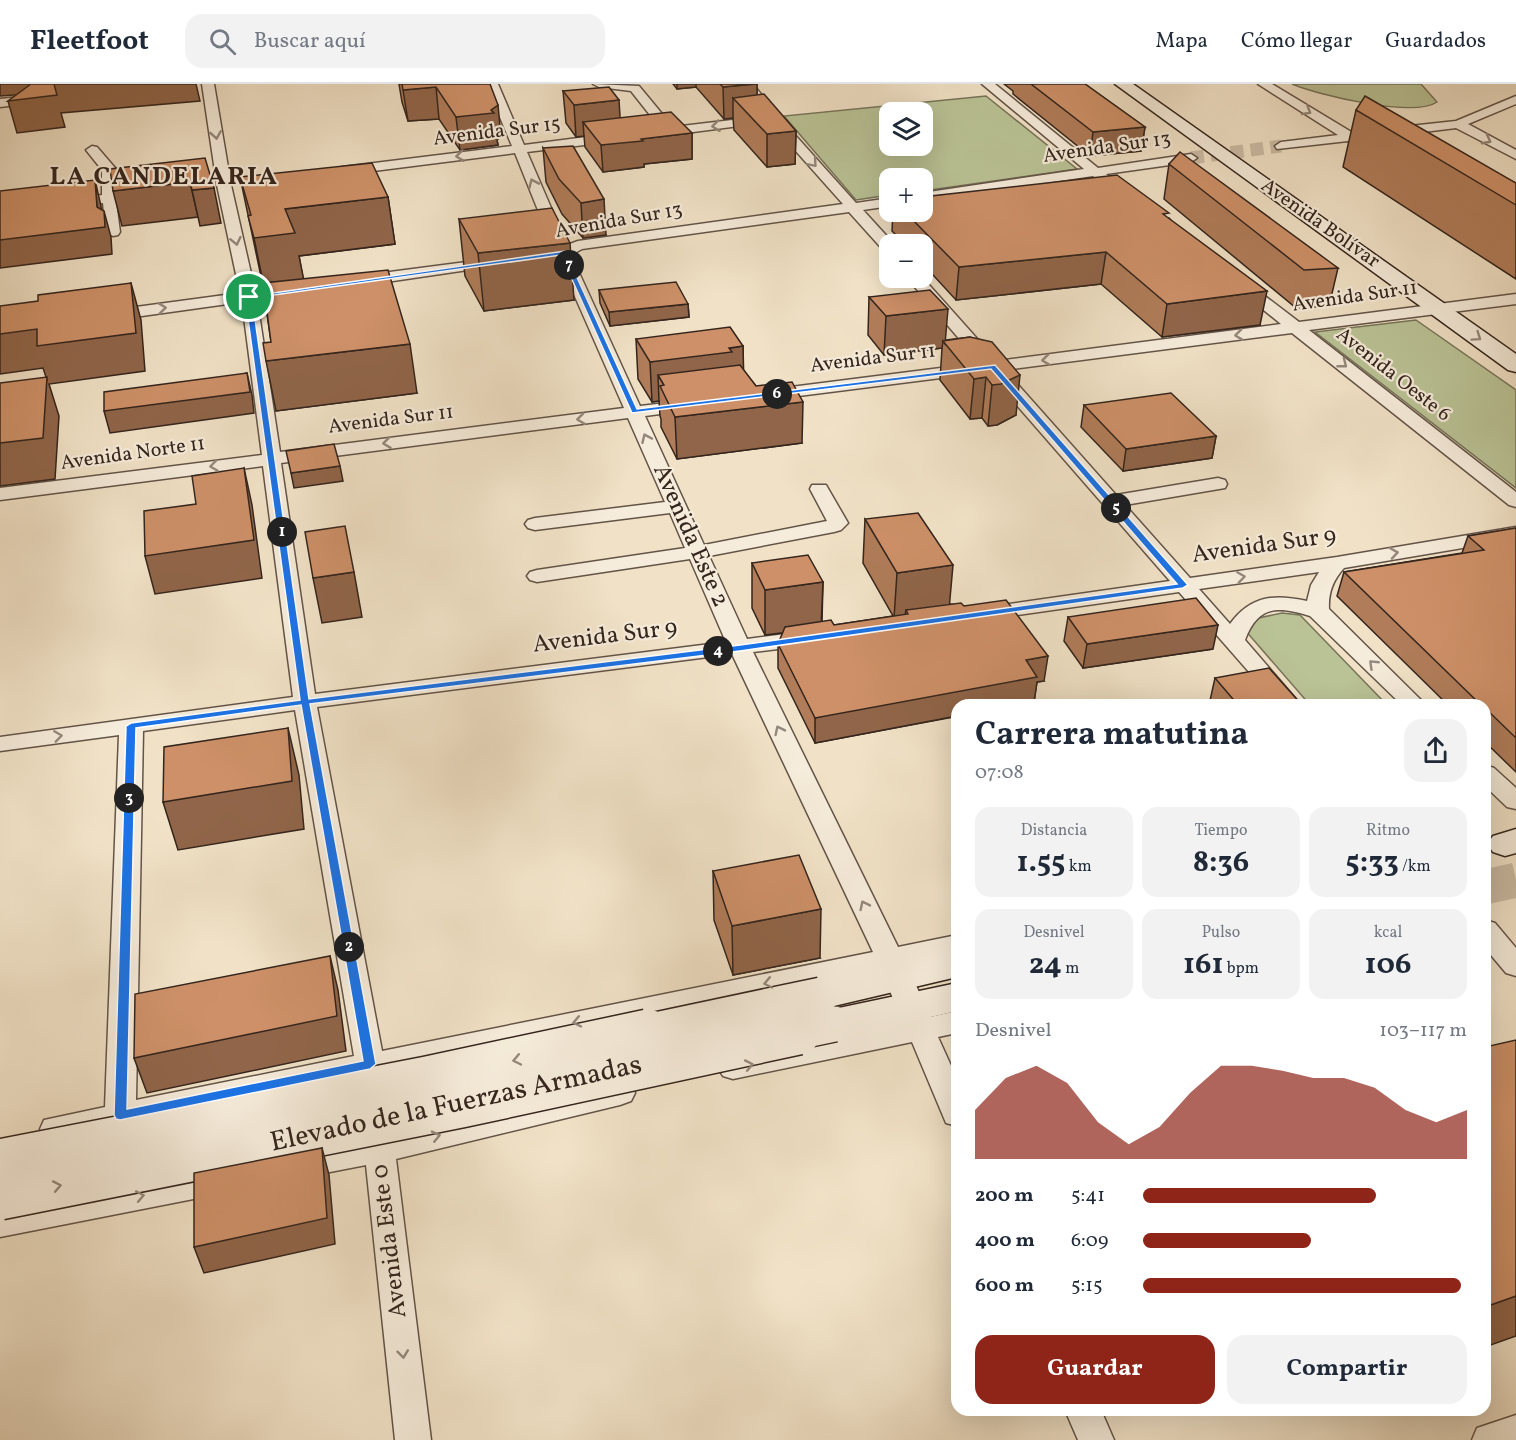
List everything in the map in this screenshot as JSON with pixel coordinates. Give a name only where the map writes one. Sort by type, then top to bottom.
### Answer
[{"type":"main road","name":"Avenida Bolívar","points":[[1123,84],[1442,299],[1516,365]]},
{"type":"main road","name":"Avenida Bolívar","points":[[1148,84],[1359,230]]},
{"type":"main road","name":"Avenida Bolívar","points":[[1442,299],[1468,305],[1493,322]]},
{"type":"main road","points":[[835,1009],[905,992],[951,966]]},
{"type":"main road","points":[[905,992],[951,996]]},
{"type":"main road","name":"Elevado de la Fuerzas Armadas","points":[[0,1197],[461,1105],[905,992]]},
{"type":"main road","name":"Elevado de la Fuerzas Armadas","points":[[0,1162],[427,1079],[835,1009]]},
{"type":"street","points":[[198,85],[207,84]]},
{"type":"street","name":"Avenida Este 0","points":[[207,84],[224,185],[249,297],[305,702],[370,1064],[413,1440]]},
{"type":"street","name":"Avenida Este 2","points":[[492,84],[563,253],[740,648],[905,992],[951,1100]]},
{"type":"street","points":[[599,84],[634,88],[670,131]]},
{"type":"street","points":[[747,84],[774,119],[879,237]]},
{"type":"street","points":[[988,84],[1139,207]]},
{"type":"street","points":[[1264,84],[1390,161]]},
{"type":"street","points":[[0,103],[48,98]]},
{"type":"street","points":[[1281,146],[1458,124],[1516,100]]},
{"type":"street","name":"Avenida Sur 15","points":[[330,172],[774,119]]},
{"type":"street","points":[[1458,124],[1516,155]]},
{"type":"street","points":[[92,150],[109,169],[109,199],[113,232]]},
{"type":"street","name":"Avenida Sur 13","points":[[933,195],[1191,158]]},
{"type":"street","points":[[54,205],[167,192]]},
{"type":"street","name":"Avenida Sur 13","points":[[342,284],[563,253],[578,245],[879,204]]},
{"type":"street","name":"Avenida Oeste 6","points":[[1224,272],[1516,501]]},
{"type":"street","points":[[924,288],[1285,699]]},
{"type":"street","points":[[91,318],[272,294]]},
{"type":"street","points":[[1468,305],[1516,298]]},
{"type":"street","name":"Avenida Sur 11","points":[[750,397],[1297,328],[1442,299]]},
{"type":"street","name":"Avenida Sur 11","points":[[272,458],[704,403]]},
{"type":"street","name":"Avenida Norte 11","points":[[0,494],[272,458]]},
{"type":"street","points":[[1111,502],[1218,484]]},
{"type":"street","points":[[537,576],[697,552],[834,526],[838,523],[819,489]]},
{"type":"street","points":[[535,524],[676,506]]},
{"type":"street","name":"Avenida Sur 9","points":[[961,617],[1336,563],[1516,533]]},
{"type":"street","points":[[1318,611],[1319,590],[1328,572],[1336,563]]},
{"type":"street","points":[[1233,642],[1242,618],[1258,606],[1286,604],[1318,611],[1409,699]]},
{"type":"street","name":"Avenida Sur 9","points":[[0,744],[305,702],[833,635]]},
{"type":"street","points":[[120,1115],[131,726]]},
{"type":"street","points":[[1491,778],[1516,801]]},
{"type":"street","points":[[905,992],[951,951]]},
{"type":"street","points":[[905,992],[951,1009]]},
{"type":"street","points":[[905,992],[951,1019]]},
{"type":"street","points":[[0,1140],[370,1064],[835,1009]]},
{"type":"street","points":[[0,1223],[379,1150],[680,1079],[835,1009]]},
{"type":"street","points":[[1086,1416],[1096,1440]]},
{"type":"street","points":[[1490,1440],[1516,1432]]},
{"type":"green space","points":[[1292,84],[1421,84],[1437,102],[1425,106],[1388,106],[1343,99]]},
{"type":"green space","points":[[986,96],[1077,169],[933,190],[933,168],[879,168],[879,197],[856,200],[784,116],[879,107],[879,156],[933,156],[933,102],[925,102]]},
{"type":"green space","points":[[1416,320],[1516,390],[1516,488],[1315,332]]},
{"type":"green space","points":[[1282,613],[1300,615],[1381,699],[1305,699],[1244,629],[1249,620]]},
{"type":"building","points":[[31,84],[54,84],[57,95],[8,101]]},
{"type":"building","points":[[402,84],[490,84],[498,105],[491,110],[494,113],[456,117],[436,87],[403,90]]},
{"type":"building","points":[[720,84],[753,84],[723,87]]},
{"type":"building","points":[[1031,84],[1085,84],[1145,127],[1093,132]]},
{"type":"building","points":[[609,87],[619,100],[574,105],[563,91]]},
{"type":"building","points":[[764,94],[796,131],[767,134],[733,98]]},
{"type":"building","points":[[1365,96],[1516,183],[1516,205],[1356,110]]},
{"type":"building","points":[[671,112],[692,133],[601,145],[583,122]]},
{"type":"building","points":[[573,146],[604,199],[581,203],[559,179],[543,148]]},
{"type":"building","points":[[1180,152],[1338,268],[1304,270],[1169,164]]},
{"type":"building","points":[[205,158],[214,188],[192,190],[190,182],[113,191],[110,169]]},
{"type":"building","points":[[372,163],[388,197],[285,209],[295,233],[254,238],[248,216],[251,215],[240,177]]},
{"type":"building","points":[[1117,175],[1169,213],[1163,214],[1267,291],[1167,304],[1106,252],[959,267],[933,241],[933,234],[927,234],[915,222],[933,222],[933,196]]},
{"type":"building","points":[[95,180],[97,207],[104,211],[105,227],[0,240],[0,191]]},
{"type":"building","points":[[552,208],[570,243],[478,253],[459,219]]},
{"type":"building","points":[[388,270],[410,344],[266,361],[263,343],[271,342],[263,283]]},
{"type":"building","points":[[676,282],[688,304],[609,312],[599,290]]},
{"type":"building","points":[[131,283],[136,333],[37,346],[37,329],[0,334],[0,306],[38,301],[38,295]]},
{"type":"building","points":[[930,290],[948,309],[886,316],[869,297]]},
{"type":"building","points":[[730,327],[743,346],[729,348],[732,352],[650,362],[636,339]]},
{"type":"building","points":[[970,337],[992,342],[1020,375],[1001,384],[992,385],[986,377],[974,379],[943,341]]},
{"type":"building","points":[[740,365],[756,386],[792,382],[803,402],[675,417],[660,386],[664,385],[658,375]]},
{"type":"building","points":[[247,373],[250,392],[104,411],[104,392]]},
{"type":"building","points":[[47,377],[43,438],[0,443],[0,383]]},
{"type":"building","points":[[1171,393],[1216,436],[1126,449],[1084,405]]},
{"type":"building","points":[[334,444],[340,466],[291,473],[286,451]]},
{"type":"building","points":[[244,468],[254,540],[145,556],[144,511],[196,504],[192,476]]},
{"type":"building","points":[[918,513],[953,565],[897,573],[865,519]]},
{"type":"building","points":[[345,526],[354,572],[313,578],[305,532]]},
{"type":"building","points":[[1516,528],[1516,738],[1491,714],[1491,699],[1475,699],[1344,572],[1484,550],[1468,536]]},
{"type":"building","points":[[808,555],[823,582],[765,590],[752,563]]},
{"type":"building","points":[[1196,598],[1218,625],[1087,644],[1068,617]]},
{"type":"building","points":[[1006,600],[1048,656],[1026,660],[1037,677],[815,718],[778,644],[785,627],[831,620],[834,625],[908,614],[906,610]]},
{"type":"building","points":[[1269,668],[1297,699],[1233,699],[1215,678]]},
{"type":"building","points":[[288,728],[292,781],[163,802],[164,747]]},
{"type":"building","points":[[799,855],[821,909],[732,926],[713,871]]},
{"type":"building","points":[[330,956],[337,1016],[134,1058],[135,994]]},
{"type":"building","points":[[1516,1040],[1516,1296],[1491,1305],[1491,1046]]},
{"type":"building","points":[[322,1148],[327,1218],[194,1247],[194,1173]]},
{"type":"tunnel","points":[[1191,158],[1281,146]]},
{"type":"tunnel","points":[[1491,886],[1516,880]]},
{"type":"district","name":"LA CANDELARIA","points":[[164,177]]},
{"type":"route","points":[[249,297],[305,702],[370,1064],[120,1115],[131,726],[305,702],[740,648],[1183,585],[993,367],[634,412],[563,253],[249,297]]}]
